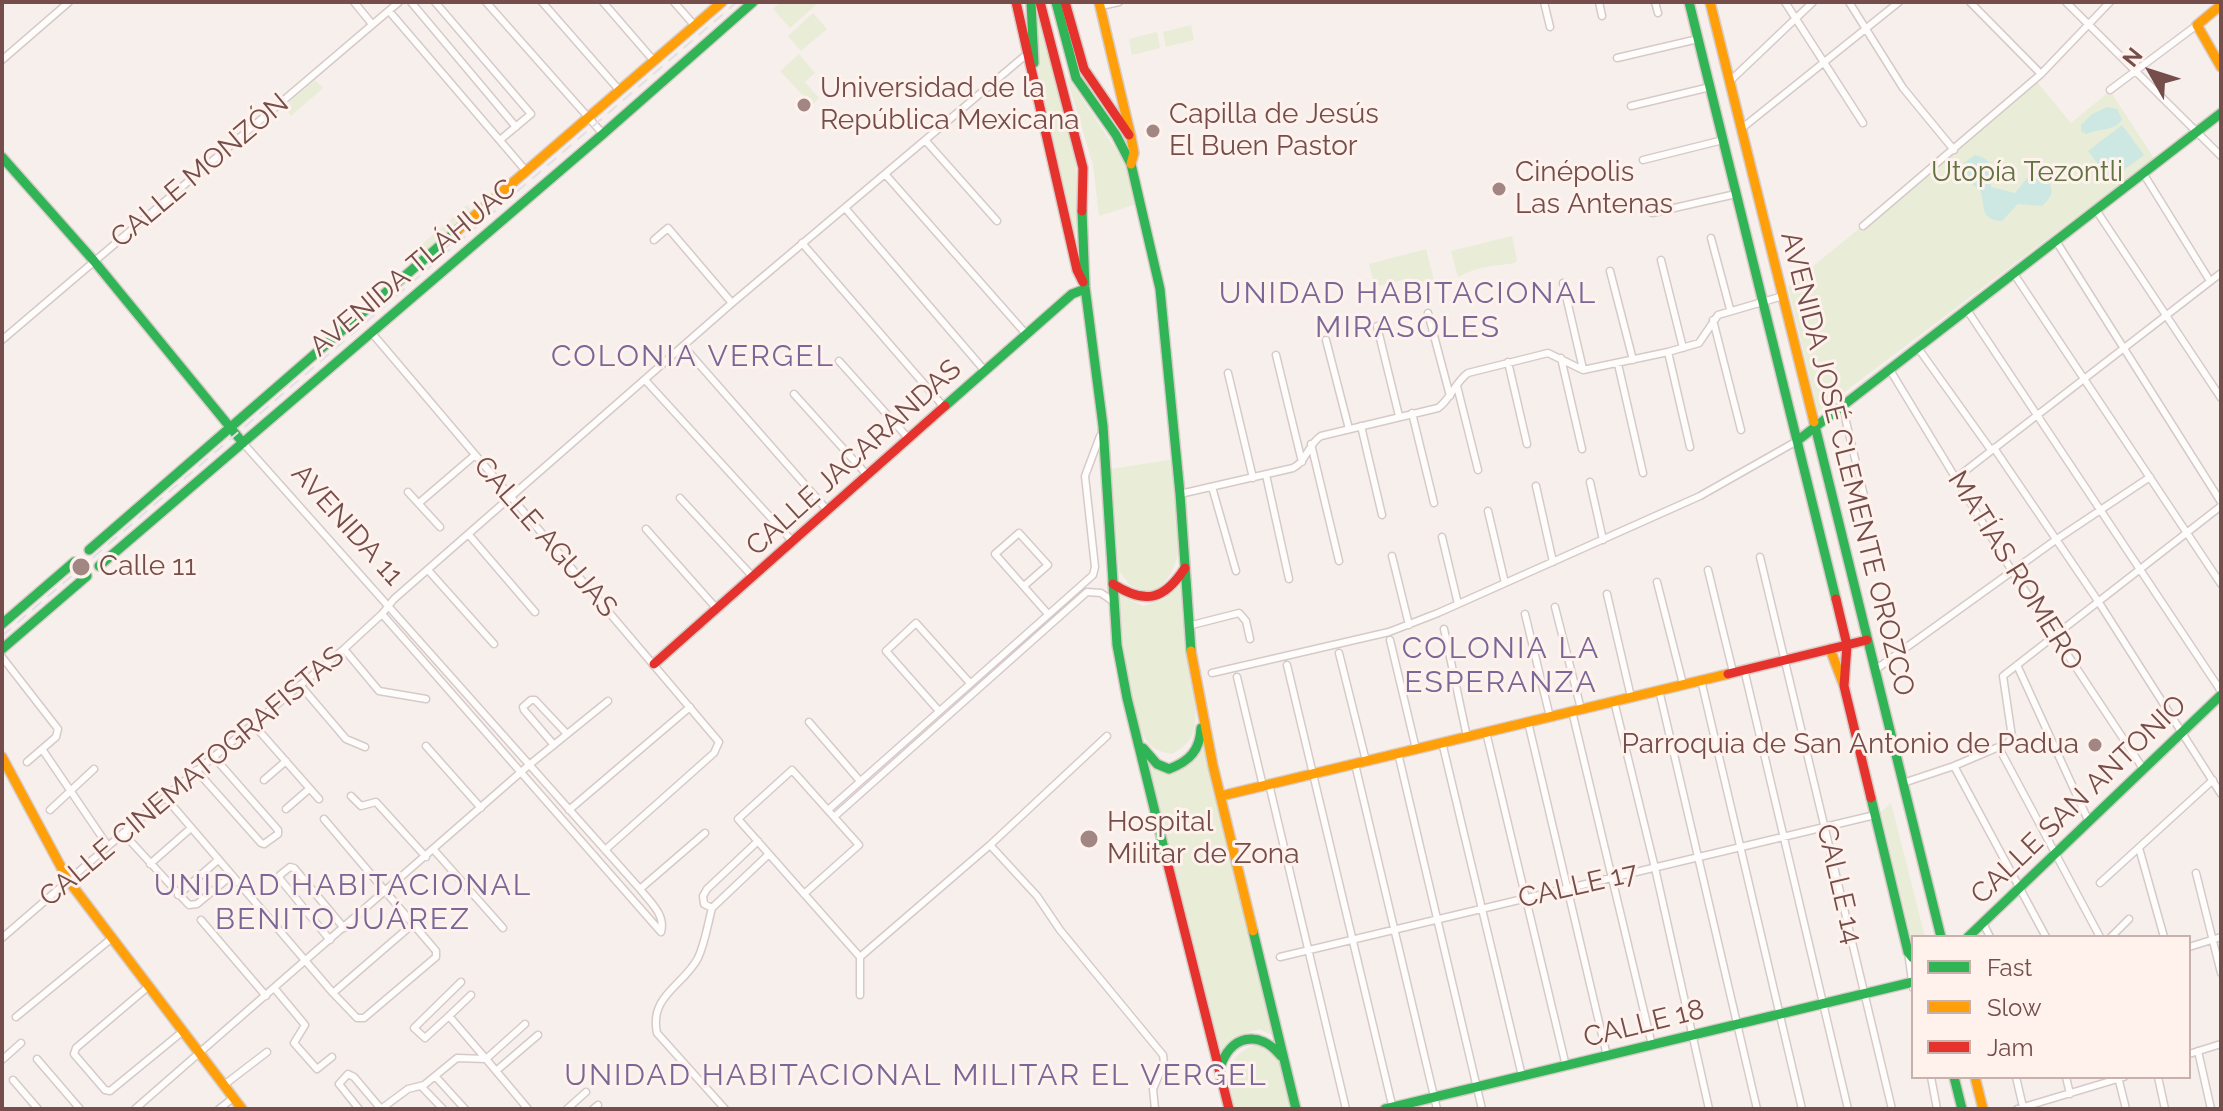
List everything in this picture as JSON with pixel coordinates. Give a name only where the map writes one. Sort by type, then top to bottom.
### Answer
[{"type":"main road","name":"AVENIDA TLÁHUAC","points":[[89,550],[722,2]]},
{"type":"main road","name":"AVENIDA TLÁHUAC","points":[[99,566],[753,2]]},
{"type":"main road","points":[[1016,2],[1077,270],[1085,288]]},
{"type":"main road","points":[[1031,2],[1035,94]]},
{"type":"main road","points":[[1040,2],[1083,168],[1085,288],[1103,426],[1117,645],[1136,734],[1229,1109]]},
{"type":"main road","points":[[1056,2],[1073,70],[1131,164],[1160,289],[1180,494],[1188,626],[1202,713],[1296,1109]]},
{"type":"main road","points":[[1065,2],[1084,69],[1131,137]]},
{"type":"main road","name":"AVENIDA JOSÉ CLEMENTE OROZCO","points":[[1689,2],[1847,645],[1844,686]]},
{"type":"main road","name":"AVENIDA JOSÉ CLEMENTE OROZCO","points":[[1710,2],[1941,935]]},
{"type":"main road","points":[[1100,4],[1131,137],[1134,153],[1131,164]]},
{"type":"main road","points":[[2221,5],[2197,25],[2221,67]]},
{"type":"main road","points":[[1698,39],[1717,32]]},
{"type":"main road","points":[[1710,87],[1729,82]]},
{"type":"main road","points":[[1797,441],[2221,113]]},
{"type":"main road","points":[[1723,140],[1742,132]]},
{"type":"main road","name":"AVENIDA 11","points":[[2,157],[94,261],[243,443]]},
{"type":"main road","points":[[1736,194],[1756,189]]},
{"type":"main road","name":"CALLE JACARANDAS","points":[[654,664],[1026,334],[1072,294],[1085,288]]},
{"type":"main road","points":[[2,624],[74,562]]},
{"type":"main road","points":[[1113,584],[1126,594],[1145,599],[1163,595],[1176,583],[1185,568]]},
{"type":"main road","points":[[2,649],[87,576]]},
{"type":"main road","points":[[1221,796],[1867,640]]},
{"type":"main road","points":[[1830,649],[1844,686],[1911,955]]},
{"type":"main road","name":"CALLE SAN ANTONIO","points":[[1970,935],[2221,693]]},
{"type":"main road","points":[[1136,734],[1146,754],[1157,764],[1169,769],[1185,764],[1193,757],[1201,741],[1202,713]]},
{"type":"main road","points":[[2,757],[68,880],[242,1109]]},
{"type":"main road","name":"CALLE 18","points":[[1390,1108],[1911,984]]},
{"type":"main road","points":[[1220,1068],[1229,1048],[1249,1038],[1271,1044],[1284,1063]]},
{"type":"main road","points":[[1954,1079],[1962,1109]]},
{"type":"main road","points":[[1976,1079],[1983,1109]]},
{"type":"street","points":[[2,60],[69,2]]},
{"type":"street","points":[[354,2],[372,24]]},
{"type":"street","name":"CALLE MONZÓN","points":[[2,340],[399,2]]},
{"type":"street","points":[[411,2],[516,127]]},
{"type":"street","points":[[435,2],[531,114],[500,140]]},
{"type":"street","points":[[486,2],[603,134]]},
{"type":"street","points":[[542,2],[620,91]]},
{"type":"street","points":[[603,2],[654,61]]},
{"type":"street","points":[[674,2],[695,26]]},
{"type":"street","points":[[1100,4],[1119,2]]},
{"type":"street","points":[[1544,2],[1550,27]]},
{"type":"street","points":[[1599,2],[1602,16]]},
{"type":"street","points":[[1655,2],[1658,13]]},
{"type":"street","points":[[1785,2],[1863,123]]},
{"type":"street","points":[[1729,82],[1813,2]]},
{"type":"street","points":[[1849,2],[1903,88],[1952,152]]},
{"type":"street","points":[[1742,132],[1899,2]]},
{"type":"street","points":[[1970,2],[2041,74]]},
{"type":"street","points":[[2066,2],[2221,156]]},
{"type":"street","points":[[1863,226],[2041,74],[2110,2]]},
{"type":"street","points":[[389,11],[526,171]]},
{"type":"street","points":[[2110,90],[2197,25]]},
{"type":"street","points":[[1617,58],[1698,39]]},
{"type":"street","name":"CALLE CINEMATOGRAFISTAS","points":[[2,938],[196,770],[344,649],[394,599],[732,303],[1027,54]]},
{"type":"street","points":[[1631,106],[1710,87]]},
{"type":"street","points":[[925,140],[997,221]]},
{"type":"street","points":[[1643,160],[1723,140]]},
{"type":"street","points":[[2143,173],[2210,281]]},
{"type":"street","points":[[885,174],[1026,334]]},
{"type":"street","points":[[1652,213],[1736,194]]},
{"type":"street","points":[[845,208],[985,371]]},
{"type":"street","points":[[2096,210],[2221,398]]},
{"type":"street","points":[[654,240],[668,228],[732,303]]},
{"type":"street","points":[[1711,238],[1730,309]]},
{"type":"street","points":[[1903,783],[1999,748],[2012,737],[2002,679],[2054,634],[2221,504],[2056,241]]},
{"type":"street","points":[[802,243],[944,407]]},
{"type":"street","points":[[1661,260],[1683,348]]},
{"type":"street","points":[[1610,271],[1633,360]]},
{"type":"street","points":[[1956,478],[2221,273]]},
{"type":"street","points":[[2014,274],[2221,584]]},
{"type":"street","points":[[1563,283],[1583,370]]},
{"type":"street","points":[[1180,494],[1293,468],[1302,462],[1311,444],[1321,436],[1438,408],[1468,373],[1548,353],[1583,370],[1668,352],[1699,343],[1713,320],[1730,309],[1783,296]]},
{"type":"street","points":[[1967,310],[2221,693]]},
{"type":"street","points":[[1428,313],[1450,396]]},
{"type":"street","points":[[1713,320],[1741,430]]},
{"type":"street","points":[[1377,326],[1399,416]]},
{"type":"street","name":"CALLE AGUJAS","points":[[371,332],[719,742],[714,753],[605,850]]},
{"type":"street","points":[[1326,340],[1349,429]]},
{"type":"street","points":[[684,347],[828,511]]},
{"type":"street","points":[[1918,348],[2057,539],[2221,794]]},
{"type":"street","points":[[1668,352],[1690,447]]},
{"type":"street","points":[[1276,355],[1302,462]]},
{"type":"street","points":[[1561,358],[1582,449]]},
{"type":"street","points":[[839,361],[909,439]]},
{"type":"street","points":[[1508,362],[1527,444]]},
{"type":"street","points":[[1618,364],[1643,473]]},
{"type":"street","name":"MATÍAS ROMERO","points":[[1890,370],[2012,571],[2144,770]]},
{"type":"street","points":[[1228,373],[1253,478]]},
{"type":"street","points":[[646,381],[793,542]]},
{"type":"street","points":[[1457,386],[1478,470]]},
{"type":"street","points":[[794,394],[868,476]]},
{"type":"street","points":[[1842,405],[1866,504]]},
{"type":"street","points":[[1412,413],[1434,503]]},
{"type":"street","points":[[828,810],[1093,575],[1095,567],[1085,476],[1103,426]]},
{"type":"street","points":[[1361,426],[1382,515]]},
{"type":"street","points":[[1212,673],[1409,625],[1726,483],[1797,441]]},
{"type":"street","name":"AVENIDA 11","points":[[243,443],[640,889],[663,920],[661,932],[382,614]]},
{"type":"street","points":[[1311,444],[1339,561]]},
{"type":"street","points":[[419,503],[475,455]]},
{"type":"street","points":[[1266,475],[1289,579]]},
{"type":"street","points":[[1875,670],[2057,539],[2150,477]]},
{"type":"street","points":[[1590,482],[1603,540]]},
{"type":"street","points":[[1536,486],[1553,562]]},
{"type":"street","points":[[1212,487],[1236,571]]},
{"type":"street","points":[[408,492],[440,527]]},
{"type":"street","points":[[680,498],[753,577]]},
{"type":"street","points":[[1488,511],[1505,583]]},
{"type":"street","points":[[646,529],[717,609]]},
{"type":"street","points":[[1024,586],[1048,565],[1019,533],[995,554],[1048,614]]},
{"type":"street","points":[[469,535],[535,612]]},
{"type":"street","points":[[1442,537],[1458,604]]},
{"type":"street","points":[[1392,556],[1409,625]]},
{"type":"street","name":"CALLE 14","points":[[1760,557],[1892,1109]]},
{"type":"street","points":[[428,570],[494,644]]},
{"type":"street","points":[[1708,570],[1733,672]]},
{"type":"street","points":[[1657,582],[1683,684]]},
{"type":"street","points":[[834,817],[1087,592],[1101,593],[1115,603]]},
{"type":"street","points":[[1607,594],[1631,697]]},
{"type":"street","points":[[1555,607],[1612,878],[1652,1045]]},
{"type":"street","points":[[1188,626],[1239,613],[1246,621],[1250,639]]},
{"type":"street","points":[[1525,614],[1550,717]]},
{"type":"street","points":[[939,711],[886,651],[916,623],[970,683]]},
{"type":"street","points":[[1444,629],[1467,737]]},
{"type":"street","points":[[1390,640],[1416,749]]},
{"type":"street","points":[[344,649],[379,691],[426,699]]},
{"type":"street","points":[[1339,653],[1366,761]]},
{"type":"street","points":[[2,657],[58,729],[56,737],[27,762]]},
{"type":"street","points":[[1287,665],[1315,773],[1390,1108]]},
{"type":"street","points":[[2017,665],[2089,822]]},
{"type":"street","points":[[1744,669],[1848,1109]]},
{"type":"street","points":[[1237,677],[1309,950],[1346,1109]]},
{"type":"street","points":[[1701,680],[1802,1109]]},
{"type":"street","points":[[300,685],[346,739],[365,747]]},
{"type":"street","points":[[1659,690],[1757,1109]]},
{"type":"street","points":[[554,745],[524,710],[523,707],[531,700],[535,700],[567,734]]},
{"type":"street","points":[[465,710],[475,701]]},
{"type":"street","points":[[139,1108],[529,765],[608,701]]},
{"type":"street","points":[[1614,701],[1709,1109]]},
{"type":"street","points":[[569,810],[690,707]]},
{"type":"street","points":[[809,722],[860,781]]},
{"type":"street","points":[[1528,722],[1607,1056]]},
{"type":"street","points":[[253,724],[319,799]]},
{"type":"street","points":[[1486,732],[1566,1066]]},
{"type":"street","points":[[860,957],[990,845],[1107,736]]},
{"type":"street","points":[[1442,742],[1522,1076]]},
{"type":"street","points":[[426,746],[481,808]]},
{"type":"street","points":[[1999,748],[2099,935]]},
{"type":"street","points":[[42,749],[108,846]]},
{"type":"street","points":[[1398,753],[1482,1109]]},
{"type":"street","points":[[196,770],[261,843],[278,834],[278,830],[213,756]]},
{"type":"street","points":[[264,780],[286,761]]},
{"type":"street","points":[[1355,764],[1437,1109]]},
{"type":"street","points":[[1954,766],[2045,935]]},
{"type":"street","points":[[50,810],[94,769]]},
{"type":"street","points":[[804,894],[859,845],[792,770],[738,819],[758,841],[804,894],[860,957],[860,995]]},
{"type":"street","points":[[2100,883],[2213,780]]},
{"type":"street","points":[[286,809],[309,789]]},
{"type":"street","points":[[351,796],[361,806],[376,802],[426,857]]},
{"type":"street","points":[[165,797],[333,993],[357,1018],[364,1018],[436,957],[436,951],[324,819]]},
{"type":"street","name":"CALLE 17","points":[[1280,957],[1875,815]]},
{"type":"street","points":[[150,864],[191,828]]},
{"type":"street","points":[[123,833],[178,895],[193,907],[232,875]]},
{"type":"street","points":[[640,889],[705,833]]},
{"type":"street","points":[[712,908],[704,904],[703,896],[707,889],[758,841]]},
{"type":"street","points":[[990,845],[1037,896],[1060,930],[1163,1055],[1164,1063],[1153,1089],[1155,1109]]},
{"type":"street","points":[[2139,848],[2163,935]]},
{"type":"street","points":[[434,850],[503,928]]},
{"type":"street","points":[[725,1109],[657,1033],[654,1019],[657,1007],[698,958],[712,908],[769,854]]},
{"type":"street","points":[[178,895],[218,860]]},
{"type":"street","points":[[330,940],[280,879],[280,875],[290,867],[294,868],[344,928]]},
{"type":"street","points":[[2196,873],[2217,938],[2221,973]]},
{"type":"street","points":[[2113,935],[2129,919]]},
{"type":"street","points":[[201,920],[266,996]]},
{"type":"street","points":[[333,993],[414,923]]},
{"type":"street","points":[[1983,923],[1989,935]]},
{"type":"street","points":[[16,1017],[112,938]]},
{"type":"street","points":[[2191,946],[2217,938]]},
{"type":"street","points":[[461,982],[414,1028],[425,1038],[471,995]]},
{"type":"street","points":[[149,986],[76,1048],[74,1054],[105,1090],[113,1089],[182,1032]]},
{"type":"street","points":[[275,989],[305,1025],[294,1043],[317,1069],[332,1057]]},
{"type":"street","points":[[449,1016],[528,1109]]},
{"type":"street","points":[[359,1109],[339,1084],[348,1074],[381,1109],[408,1089],[421,1086],[452,1060],[486,1059],[525,1024]]},
{"type":"street","points":[[496,1071],[538,1035]]},
{"type":"street","points":[[2,1060],[21,1043]]},
{"type":"street","points":[[2191,1052],[2221,1044]]},
{"type":"street","points":[[2198,1051],[2211,1109]]},
{"type":"street","points":[[224,1085],[267,1052]]},
{"type":"street","points":[[37,1059],[80,1109]]},
{"type":"street","points":[[435,1076],[465,1109]]},
{"type":"street","points":[[1931,1079],[1937,1109]]},
{"type":"street","points":[[2016,1079],[2020,1108],[2118,1079]]},
{"type":"street","points":[[2066,1079],[2070,1094]]},
{"type":"street","points":[[2121,1079],[2126,1109]]},
{"type":"street","points":[[2158,1079],[2165,1109]]},
{"type":"street","points":[[13,1080],[38,1109]]},
{"type":"street","points":[[421,1086],[443,1109]]},
{"type":"street","points":[[567,1109],[586,1092]]},
{"type":"street","points":[[219,1109],[233,1098]]},
{"type":"green space","points":[[781,2],[819,2],[790,28],[773,9]]},
{"type":"green space","points":[[1035,2],[1075,154],[1076,237],[1069,220],[1044,103],[1038,66]]},
{"type":"green space","points":[[813,13],[827,29],[801,51],[788,36]]},
{"type":"green space","points":[[1191,25],[1194,40],[1166,47],[1163,32]]},
{"type":"green space","points":[[1157,32],[1160,48],[1132,55],[1129,39]]},
{"type":"green space","points":[[799,54],[815,73],[805,82],[819,98],[812,105],[780,71]]},
{"type":"green space","points":[[1066,75],[1127,166],[1139,203],[1099,216],[1093,165]]},
{"type":"green space","points":[[315,80],[323,88],[291,116],[284,107]]},
{"type":"green space","name":"Utopía Tezontli","points":[[2037,82],[2071,123],[2110,91],[2154,158],[1818,412],[1788,287]]},
{"type":"green space","points":[[467,205],[473,212],[418,260],[412,253]]},
{"type":"green space","points":[[1512,236],[1515,263],[1479,269],[1458,277],[1451,251]]},
{"type":"green space","points":[[1426,249],[1434,280],[1425,282],[1409,278],[1375,287],[1369,264]]},
{"type":"green space","points":[[1175,459],[1181,515],[1178,554],[1172,571],[1162,585],[1147,594],[1130,585],[1119,571],[1111,469]]},
{"type":"green space","points":[[1181,584],[1195,682],[1196,720],[1189,740],[1172,754],[1154,748],[1145,738],[1138,722],[1128,676],[1119,591],[1122,596],[1143,606],[1164,599]]},
{"type":"green space","points":[[1203,747],[1278,1038],[1260,1029],[1247,1033],[1236,1037],[1222,1057],[1149,764],[1171,771]]},
{"type":"green space","points":[[1891,803],[1924,935],[1911,937],[1881,812]]},
{"type":"green space","points":[[1257,1044],[1281,1061],[1293,1109],[1235,1109],[1230,1078],[1233,1062],[1246,1049]]},
{"type":"water","points":[[2107,107],[2117,109],[2122,120],[2118,124],[2086,134],[2081,131],[2081,125],[2092,114]]},
{"type":"water","points":[[2122,125],[2144,155],[2110,180],[2088,151]]},
{"type":"water","points":[[1975,155],[1990,164],[1991,187],[2015,193],[2027,178],[2047,178],[2050,196],[2042,206],[2018,204],[2002,221],[1990,218],[1980,190],[1963,177],[1964,163]]},
{"type":"railway","points":[[2,636],[737,2]]},
{"type":"traffic: fast","points":[[99,566],[753,2]]},
{"type":"traffic: fast","points":[[1031,2],[1034,63]]},
{"type":"traffic: fast","points":[[1056,2],[1076,78],[1116,135],[1131,164],[1160,289],[1180,494],[1191,651]]},
{"type":"traffic: fast","points":[[1689,2],[1836,599]]},
{"type":"traffic: fast","points":[[1797,441],[2221,113]]},
{"type":"traffic: fast","points":[[2,157],[94,261],[243,443]]},
{"type":"traffic: fast","points":[[1082,211],[1085,287],[1103,426],[1117,645],[1167,861]]},
{"type":"traffic: fast","points":[[89,550],[459,229]]},
{"type":"traffic: fast","points":[[945,406],[1072,294],[1085,289]]},
{"type":"traffic: fast","points":[[1814,422],[1941,935]]},
{"type":"traffic: fast","points":[[2,624],[74,562]]},
{"type":"traffic: fast","points":[[2,649],[87,576]]},
{"type":"traffic: fast","points":[[1970,935],[2221,695]]},
{"type":"traffic: fast","points":[[1143,748],[1157,764],[1169,769],[1192,754],[1199,743],[1201,728]]},
{"type":"traffic: fast","points":[[1871,798],[1911,956]]},
{"type":"traffic: fast","points":[[1253,931],[1296,1109]]},
{"type":"traffic: fast","points":[[1385,1109],[1911,982]]},
{"type":"traffic: fast","points":[[1220,1068],[1231,1048],[1246,1040],[1264,1042],[1281,1056]]},
{"type":"traffic: fast","points":[[1954,1079],[1962,1109]]},
{"type":"traffic: slow","points":[[459,229],[722,2]]},
{"type":"traffic: slow","points":[[1099,2],[1131,137],[1134,153],[1131,164]]},
{"type":"traffic: slow","points":[[1710,2],[1814,422]]},
{"type":"traffic: slow","points":[[2221,5],[2197,25],[2221,67]]},
{"type":"traffic: slow","points":[[1830,649],[1843,683]]},
{"type":"traffic: slow","points":[[1191,651],[1213,766],[1253,931]]},
{"type":"traffic: slow","points":[[1221,796],[1728,674]]},
{"type":"traffic: slow","points":[[2,757],[68,880],[242,1109]]},
{"type":"traffic: slow","points":[[1976,1079],[1983,1109]]},
{"type":"traffic: jam","points":[[1016,2],[1077,270],[1083,282]]},
{"type":"traffic: jam","points":[[1040,2],[1083,168],[1082,211]]},
{"type":"traffic: jam","points":[[1065,2],[1084,69],[1129,135]]},
{"type":"traffic: jam","points":[[654,664],[945,406]]},
{"type":"traffic: jam","points":[[1113,584],[1135,595],[1154,596],[1170,587],[1185,568]]},
{"type":"traffic: jam","points":[[1836,599],[1847,645],[1844,686],[1871,798]]},
{"type":"traffic: jam","points":[[1728,674],[1867,640]]},
{"type":"traffic: jam","points":[[1167,861],[1229,1109]]},
{"type":"place","name":"Universidad de la República Mexicana","points":[[804,105]]},
{"type":"place","name":"Capilla de Jesús El Buen Pastor","points":[[1153,131]]},
{"type":"place","name":"Cinépolis Las Antenas","points":[[1499,189]]},
{"type":"place","name":"Calle 11","points":[[81,567]]},
{"type":"place","name":"Parroquia de San Antonio de Padua","points":[[2095,745]]},
{"type":"place","name":"Hospital Militar de Zona","points":[[1089,839]]},
{"type":"district","name":"UNIDAD HABITACIONAL MIRASOLES","points":[[1408,311]]},
{"type":"district","name":"COLONIA VERGEL","points":[[693,357]]},
{"type":"district","name":"COLONIA LA ESPERANZA","points":[[1501,666]]},
{"type":"district","name":"UNIDAD HABITACIONAL BENITO JUÁREZ","points":[[343,903]]},
{"type":"district","name":"UNIDAD HABITACIONAL MILITAR EL VERGEL","points":[[916,1076]]}]
